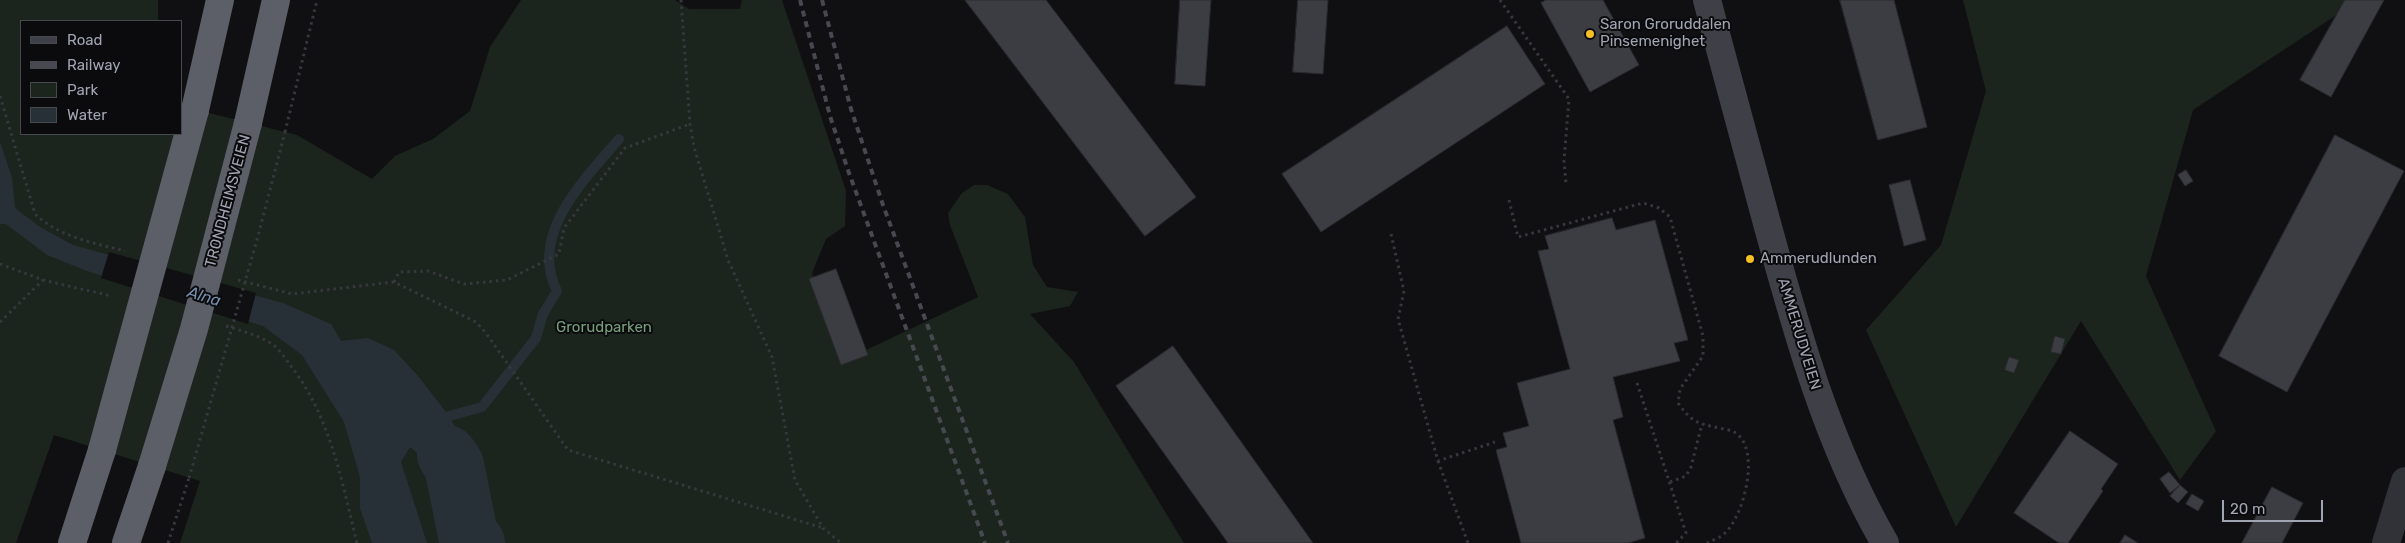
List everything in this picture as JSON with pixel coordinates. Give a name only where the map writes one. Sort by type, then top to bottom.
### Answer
[{"type":"highway","points":[[72,543],[102,450],[195,110],[220,0]]},
{"type":"highway","name":"TRONDHEIMSVEIEN","points":[[126,543],[194,329],[248,123],[276,0]]},
{"type":"street","name":"AMMERUDVEIEN","points":[[1707,0],[1790,308],[1812,378],[1830,431],[1849,474],[1885,543]]},
{"type":"street","points":[[2386,543],[2405,481]]},
{"type":"path","points":[[168,543],[189,478],[258,236],[317,0]]},
{"type":"path","points":[[681,0],[690,124],[694,148],[728,260],[772,357],[795,480],[823,528],[841,543]]},
{"type":"path","points":[[1500,0],[1569,99],[1564,161],[1566,184]]},
{"type":"path","points":[[0,96],[35,214],[48,226],[82,240],[127,252]]},
{"type":"path","points":[[394,282],[399,272],[428,271],[464,284],[506,280],[550,260],[559,254],[564,228],[625,148],[690,124]]},
{"type":"path","points":[[1509,200],[1518,237],[1643,203],[1659,208],[1670,217],[1703,336],[1703,356],[1680,389],[1678,404],[1689,419],[1734,431],[1746,443],[1750,466],[1741,505],[1725,533],[1707,543]]},
{"type":"path","points":[[1391,234],[1404,291],[1398,319],[1438,462],[1468,543]]},
{"type":"path","points":[[0,264],[43,280],[0,322]]},
{"type":"path","points":[[237,280],[292,294],[394,282],[476,322],[486,333],[542,416],[568,450],[823,528]]},
{"type":"path","points":[[274,345],[301,379],[320,413],[333,450],[358,543]]},
{"type":"path","points":[[1637,383],[1686,533],[1676,543]]},
{"type":"path","points":[[1669,482],[1686,476],[1691,467],[1702,424]]},
{"type":"path","points":[[1438,462],[1495,442]]},
{"type":"green space","name":"Grorudparken","points":[[0,0],[158,0],[158,20],[20,20],[20,135],[182,135],[182,106],[297,135],[372,179],[395,156],[433,139],[470,111],[490,47],[521,0],[675,0],[689,9],[740,9],[742,0],[782,0],[846,191],[845,226],[826,239],[812,273],[845,360],[978,297],[950,225],[948,213],[962,193],[974,185],[987,185],[1008,194],[1025,217],[1033,265],[1047,287],[1078,292],[1070,306],[1030,314],[1074,362],[1184,543],[180,543],[200,481],[54,435],[16,543],[0,543]]},
{"type":"green space","points":[[1963,0],[2359,0],[2193,110],[2146,276],[2216,431],[2180,480],[2081,321],[1956,527],[1866,330],[1941,245],[1986,91]]},
{"type":"water","points":[[0,142],[12,178],[15,208],[40,227],[73,245],[283,303],[331,324],[341,341],[368,338],[394,350],[418,376],[449,416],[465,445],[475,491],[468,535],[439,472],[410,447],[401,462],[427,543],[372,543],[360,508],[360,477],[344,422],[302,355],[263,326],[87,271],[47,255],[6,224],[0,224]]},
{"type":"pier","points":[[109,252],[256,293],[248,324],[101,278]]},
{"type":"building","points":[[965,0],[1046,0],[1196,197],[1145,236]]},
{"type":"building","points":[[1180,0],[1211,0],[1205,86],[1175,84]]},
{"type":"building","points":[[1298,0],[1328,0],[1323,74],[1293,72]]},
{"type":"building","name":"Saron Groruddalen Pinsemenighet","points":[[1546,0],[1603,0],[1639,65],[1590,92],[1541,3]]},
{"type":"building","points":[[1840,0],[1894,0],[1927,127],[1878,140]]},
{"type":"building","points":[[2345,0],[2384,0],[2331,97],[2300,80]]},
{"type":"building","points":[[1507,26],[1545,84],[1321,232],[1282,174]]},
{"type":"building","points":[[2335,135],[2404,171],[2287,392],[2219,356]]},
{"type":"building","points":[[2186,170],[2193,181],[2185,186],[2178,175]]},
{"type":"building","points":[[1910,180],[1926,240],[1904,246],[1889,185]]},
{"type":"building","points":[[1612,218],[1616,230],[1655,220],[1688,340],[1674,343],[1680,361],[1613,377],[1623,417],[1613,420],[1645,538],[1628,543],[1521,543],[1496,450],[1507,447],[1503,433],[1529,426],[1517,383],[1570,369],[1538,251],[1549,249],[1545,236]]},
{"type":"building","points":[[836,269],[868,355],[841,365],[809,279]]},
{"type":"building","points":[[2055,336],[2065,339],[2061,354],[2051,352]]},
{"type":"building","points":[[1173,346],[1313,543],[1228,543],[1116,386]]},
{"type":"building","points":[[2009,357],[2019,360],[2014,373],[2005,370]]},
{"type":"building","points":[[2070,431],[2118,464],[2101,489],[2103,491],[2068,543],[2059,543],[2014,513]]},
{"type":"building","points":[[2169,472],[2180,485],[2170,493],[2160,479]]},
{"type":"building","points":[[2180,485],[2188,492],[2178,503],[2170,496]]},
{"type":"building","points":[[2272,487],[2303,503],[2282,543],[2242,543]]},
{"type":"building","points":[[2192,494],[2204,501],[2198,511],[2186,504]]},
{"type":"building","points":[[2125,535],[2138,543],[2120,543]]},
{"type":"waterway","points":[[437,423],[449,416],[482,407],[536,338],[543,314],[557,291],[550,270],[550,249],[555,228],[564,209],[577,190],[619,139]]},
{"type":"waterway","name":"Alna","points":[[447,455],[454,465],[468,535],[475,543]]},
{"type":"railway","points":[[800,0],[830,116],[849,173],[985,543]]},
{"type":"railway","points":[[822,0],[851,109],[883,205],[1008,543]]},
{"type":"place","name":"Saron Groruddalen Pinsemenighet","points":[[1590,34]]},
{"type":"place","name":"Ammerudlunden","points":[[1750,259]]}]
